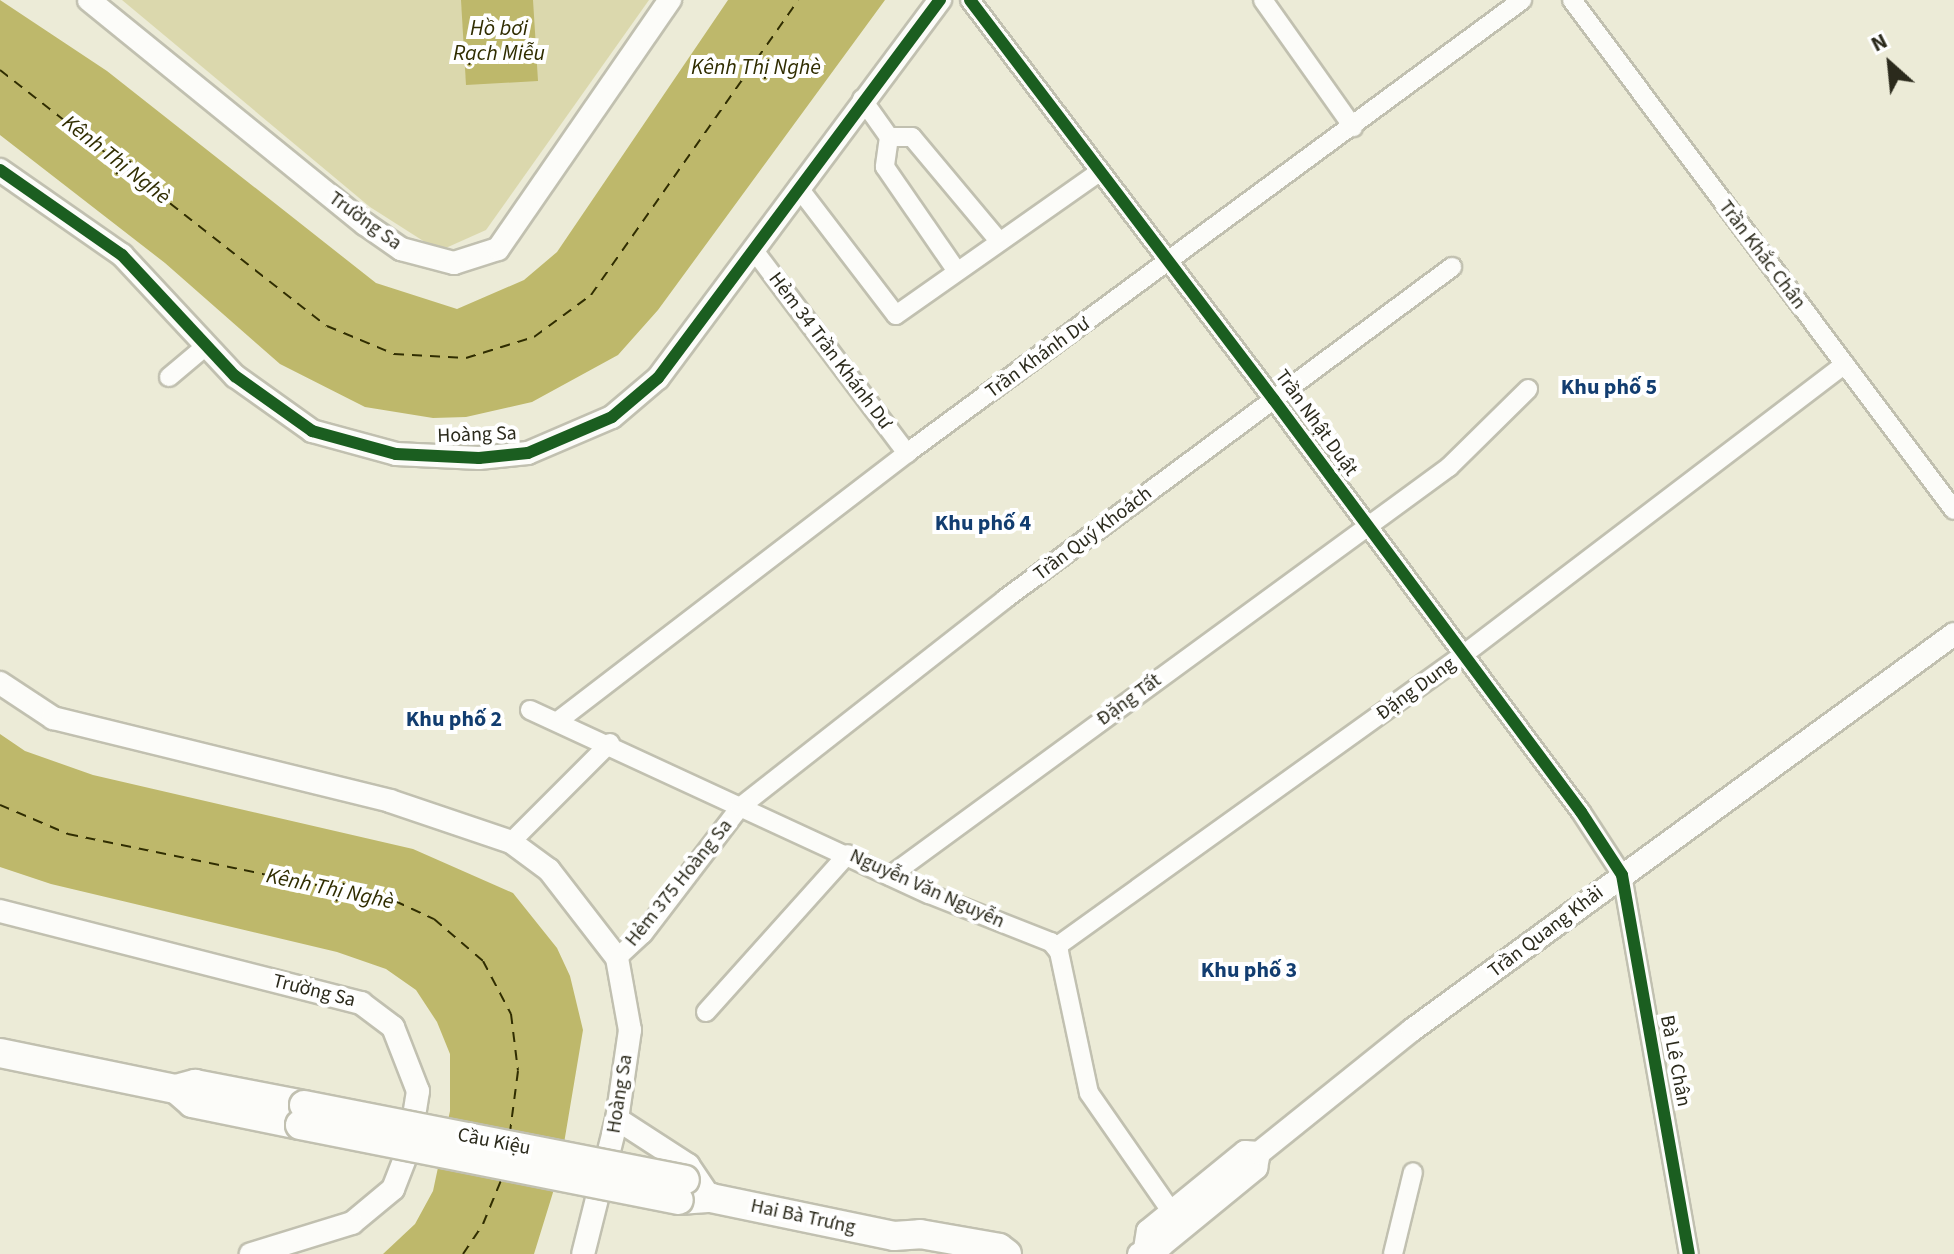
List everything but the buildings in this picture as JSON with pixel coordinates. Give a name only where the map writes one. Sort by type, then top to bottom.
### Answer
[{"type":"main road","name":"Cầu Kiệu","points":[[0,1053],[176,1089],[192,1103],[302,1115],[682,1190]]},
{"type":"main road","name":"Hai Bà Trưng","points":[[682,1190],[894,1236],[920,1234],[1007,1254]]},
{"type":"main road","name":"Hai Bà Trưng","points":[[894,1236],[913,1249],[934,1254]]},
{"type":"street","name":"Trường Sa","points":[[89,0],[365,224],[401,249],[454,263],[498,249],[670,0]]},
{"type":"street","name":"Hoàng Sa","points":[[0,170],[122,255],[206,346],[285,416],[333,439],[418,456],[528,453],[595,427],[644,393],[862,99],[940,0]]},
{"type":"street","name":"Trần Nhật Duật","points":[[970,0],[1098,173],[1171,262],[1274,400],[1622,875]]},
{"type":"street","points":[[1263,0],[1353,127]]},
{"type":"street","name":"Trần Khánh Dư","points":[[558,721],[907,453],[1171,262],[1522,0]]},
{"type":"street","name":"Trần Khắc Chân","points":[[1572,0],[1954,510]]},
{"type":"street","points":[[862,99],[889,137],[885,167],[956,270]]},
{"type":"street","points":[[889,137],[912,137],[999,241]]},
{"type":"street","points":[[798,187],[896,315],[1098,173]]},
{"type":"street","name":"Hẻm 34 Trần Khánh Dư","points":[[753,249],[907,453]]},
{"type":"street","name":"Trần Quý Khoách","points":[[740,807],[1005,599],[1452,267]]},
{"type":"street","points":[[169,377],[206,346]]},
{"type":"street","name":"Đặng Dung","points":[[1056,947],[1463,655],[1845,364]]},
{"type":"street","name":"Ðặng Tất","points":[[890,876],[1449,467],[1528,389]]},
{"type":"street","name":"Trần Quang Khải","points":[[1142,1251],[1162,1245],[1256,1168],[1259,1153],[1412,1030],[1954,634]]},
{"type":"street","name":"Hoàng Sa","points":[[0,683],[36,710],[90,730],[390,801],[511,842],[549,870],[617,958],[630,1030],[617,1119],[583,1254]]},
{"type":"street","name":"Nguyễn Văn Nguyễn","points":[[530,710],[610,743],[890,876],[1056,947]]},
{"type":"street","points":[[511,842],[610,743]]},
{"type":"street","name":"Hẻm 375 Hoàng Sa","points":[[617,958],[643,934],[740,807]]},
{"type":"street","points":[[706,1012],[848,854]]},
{"type":"street","name":"Bà Lê Chân","points":[[1622,875],[1689,1254]]},
{"type":"street","name":"Trường Sa","points":[[0,911],[361,1003],[393,1027],[418,1091],[412,1136],[393,1189],[360,1220],[251,1254]]},
{"type":"street","points":[[1056,947],[1089,1093],[1171,1211]]},
{"type":"street","points":[[617,1119],[688,1165],[710,1197]]},
{"type":"street","name":"Trần Quang Khải","points":[[1142,1251],[1148,1231],[1171,1211],[1245,1152],[1259,1153]]},
{"type":"street","points":[[1393,1254],[1413,1172]]},
{"type":"shaded area","points":[[122,0],[649,0],[486,230],[439,251],[370,207]]},
{"type":"water","name":"Kênh Thị Nghè","points":[[0,0],[107,71],[376,283],[457,309],[524,280],[557,252],[728,0],[885,0],[658,310],[618,355],[532,402],[466,417],[433,418],[365,407],[280,364],[165,263],[0,135]]},
{"type":"water","name":"Hồ bơi Rạch Miễu","points":[[461,0],[533,0],[538,81],[466,85]]},
{"type":"water","name":"Kênh Thị Nghè","points":[[0,734],[25,751],[93,775],[413,849],[513,893],[557,948],[570,976],[583,1030],[559,1173],[534,1254],[383,1254],[415,1224],[433,1191],[450,1111],[450,1054],[437,1022],[416,990],[386,969],[337,952],[51,884],[0,867]]},
{"type":"ferry route","points":[[0,70],[327,326],[394,354],[466,358],[534,337],[591,295],[798,0]]},
{"type":"ferry route","points":[[0,805],[68,834],[395,901],[434,919],[483,961],[511,1014],[518,1071],[510,1132]]},
{"type":"ferry route","points":[[463,1254],[483,1224],[502,1178]]},
{"type":"cycle path","points":[[0,170],[122,255],[235,376],[312,431],[396,454],[479,458],[528,453],[612,417],[658,378],[940,0]]},
{"type":"cycle path","points":[[970,0],[1274,400],[1581,812],[1622,875],[1689,1254]]},
{"type":"district","name":"Khu phố 5","points":[[1609,388]]},
{"type":"district","name":"Khu phố 4","points":[[983,524]]},
{"type":"district","name":"Khu phố 2","points":[[454,720]]},
{"type":"district","name":"Khu phố 3","points":[[1249,971]]}]
